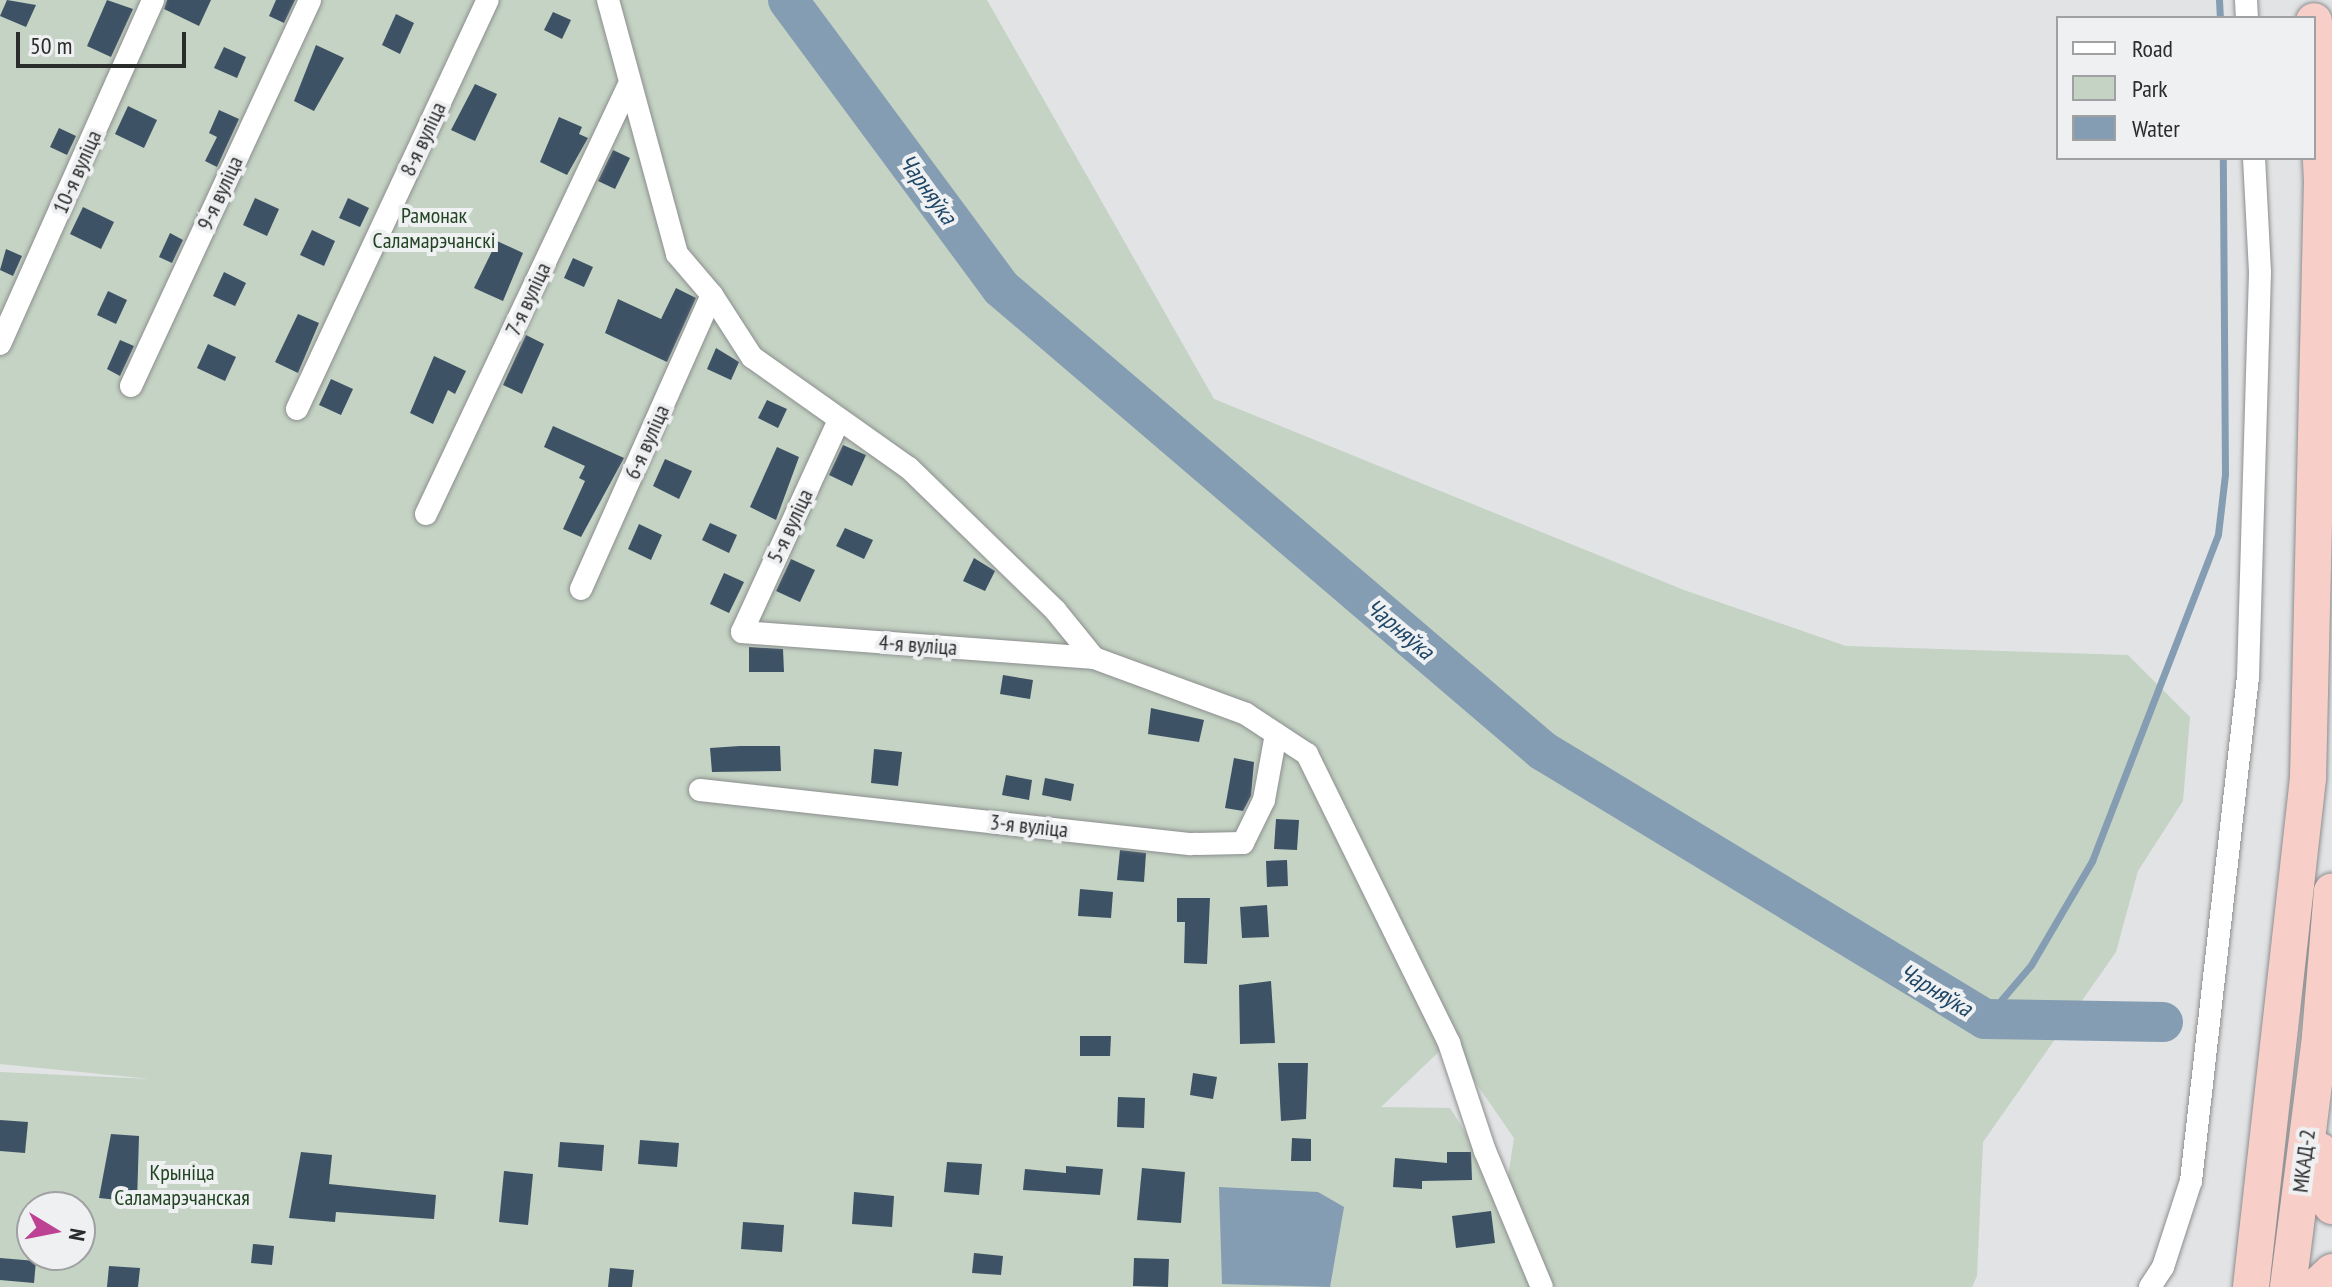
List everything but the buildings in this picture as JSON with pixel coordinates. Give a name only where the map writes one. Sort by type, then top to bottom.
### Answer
[{"type":"highway","points":[[2251,1287],[2308,778],[2322,181],[2316,60]]},
{"type":"highway","name":"МКАД-2","points":[[2288,1287],[2320,1036],[2332,891]]},
{"type":"highway","points":[[2320,1036],[2321,1192],[2332,1206]]},
{"type":"highway","points":[[2316,1287],[2332,1272]]},
{"type":"street","name":"10-я вуліца","points":[[0,344],[153,0]]},
{"type":"street","name":"9-я вуліца","points":[[131,386],[310,0]]},
{"type":"street","name":"8-я вуліца","points":[[297,409],[488,0]]},
{"type":"street","points":[[608,0],[677,254],[712,295],[752,357],[909,468],[1055,610],[1094,658],[1246,714],[1307,754],[1364,863],[1449,1043],[1485,1151],[1542,1287]]},
{"type":"street","name":"7-я вуліца","points":[[426,514],[629,84]]},
{"type":"street","points":[[2150,1287],[2163,1267],[2191,1181],[2248,677],[2260,272],[2254,160]]},
{"type":"street","name":"6-я вуліца","points":[[581,589],[712,295]]},
{"type":"street","name":"5-я вуліца","points":[[742,632],[839,420]]},
{"type":"street","name":"4-я вуліца","points":[[742,632],[1094,658]]},
{"type":"street","name":"3-я вуліца","points":[[700,790],[1191,844],[1243,843],[1264,800],[1276,734]]},
{"type":"green space","points":[[0,0],[987,0],[1214,399],[1684,590],[1846,646],[2128,655],[2190,717],[2183,801],[2138,871],[2116,952],[1983,1142],[1977,1276],[1972,1287],[0,1287],[0,1072],[151,1079],[0,1064]],"holes":[[[1448,1043],[1514,1138],[1505,1196],[1450,1108],[1381,1107]]]},
{"type":"water","points":[[1219,1187],[1318,1192],[1344,1207],[1330,1287],[1222,1284]]},
{"type":"waterway","name":"Чарняўка","points":[[788,0],[1001,288],[1543,751],[1985,1019],[2163,1022]]},
{"type":"waterway","points":[[2219,0],[2220,16]]},
{"type":"waterway","points":[[1985,1019],[2031,965],[2092,861],[2218,534],[2225,474],[2223,160]]},
{"type":"park label","name":"Рамонак Саламарэчанскі","points":[[434,228]]},
{"type":"park label","name":"Крыніца Саламарэчанская","points":[[182,1184]]}]
